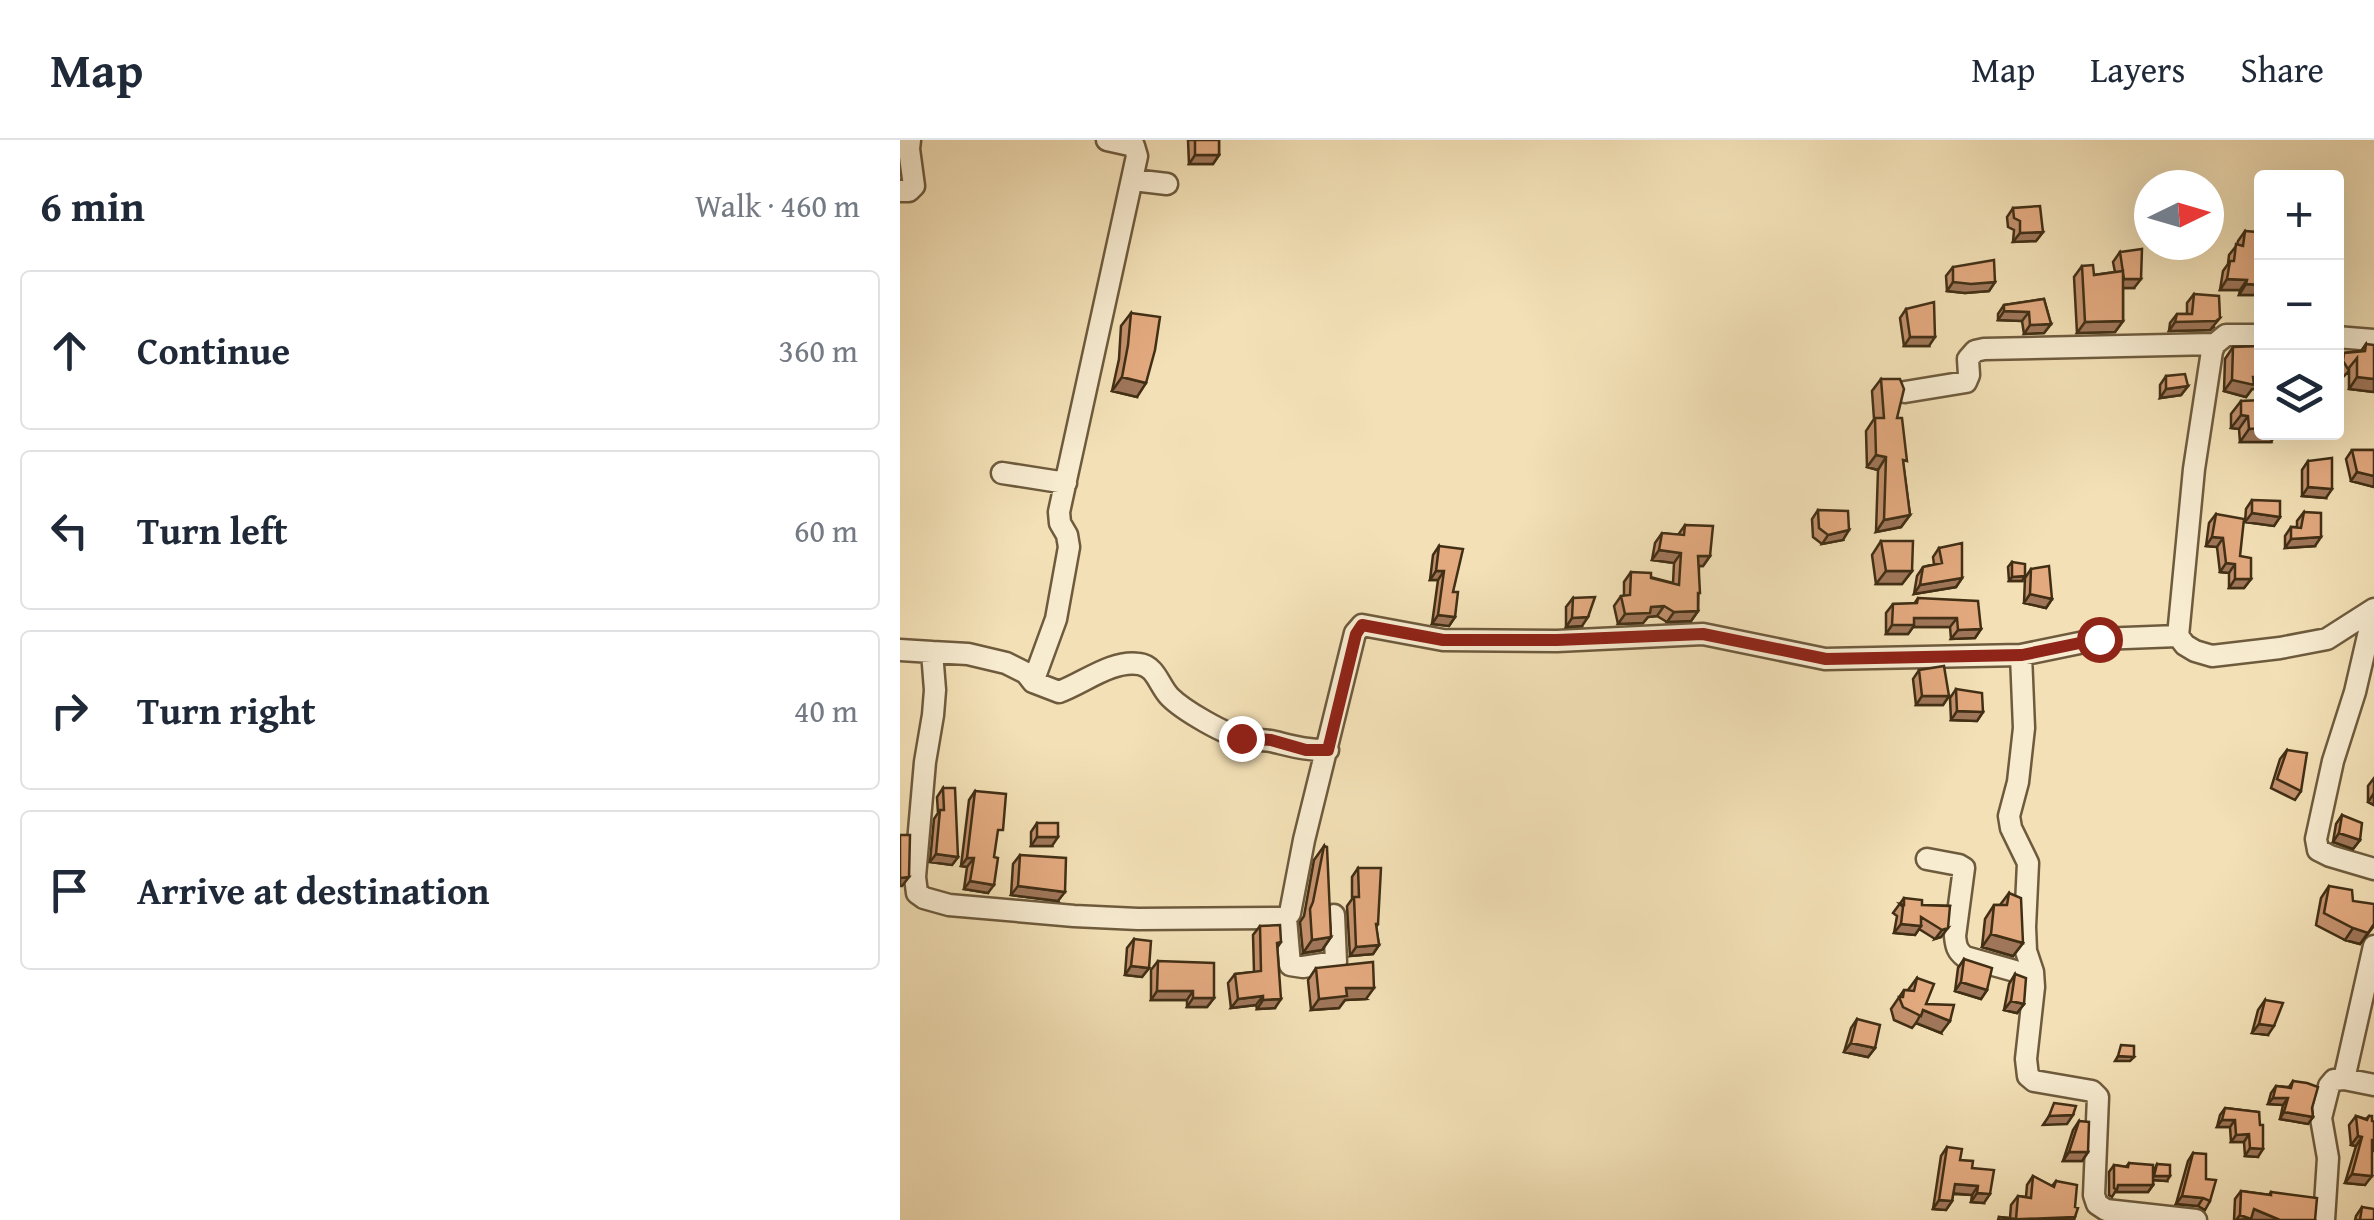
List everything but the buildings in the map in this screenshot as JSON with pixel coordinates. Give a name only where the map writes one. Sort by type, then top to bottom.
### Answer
[{"type":"street","points":[[900,192],[914,186],[910,140]]},
{"type":"street","points":[[1032,682],[1056,620],[1069,547],[1059,518],[1137,156],[1134,146],[1107,140]]},
{"type":"street","points":[[1133,180],[1167,184]]},
{"type":"street","points":[[1905,392],[1966,382],[1968,359],[1975,351],[2215,344],[2234,333],[2254,334]]},
{"type":"street","points":[[2344,338],[2374,340]]},
{"type":"street","points":[[2215,344],[2194,469],[2178,636],[2195,651],[2212,656],[2280,648],[2327,639],[2374,609]]},
{"type":"street","points":[[1002,473],[1066,484]]},
{"type":"street","points":[[2374,609],[2366,680],[2333,761],[2316,839],[2318,850],[2374,869]]},
{"type":"street","points":[[1334,915],[1336,962],[1303,968],[1290,965],[1286,918],[1356,634],[1362,625],[1443,640],[1703,634],[1826,659],[2022,655],[2099,639],[2178,636]]},
{"type":"street","points":[[900,650],[968,654],[1006,663],[1026,673],[1032,682],[1060,692],[1102,672],[1143,664],[1153,671],[1170,697],[1220,730],[1306,750],[1328,750]]},
{"type":"street","points":[[932,652],[935,690],[925,762],[917,893],[949,905],[1074,916],[1286,918]]},
{"type":"street","points":[[2022,655],[2024,728],[2018,782],[2009,816],[2028,863],[2024,928],[2034,976],[2026,1059],[2028,1076],[2034,1081],[2092,1091],[2098,1097],[2090,1212],[2106,1210],[2196,1220]]},
{"type":"street","points":[[1927,859],[1964,868],[1955,936],[1960,953],[1965,958],[2034,976]]},
{"type":"street","points":[[2344,1079],[2374,946]]},
{"type":"street","points":[[2324,1220],[2328,1158],[2321,1118],[2329,1086],[2334,1080],[2344,1079],[2374,1085]]},
{"type":"route","points":[[1241,738],[1271,740],[1306,750],[1328,750],[1356,634],[1362,625],[1443,640],[1703,634],[1826,659],[2022,655],[2099,639]]}]
